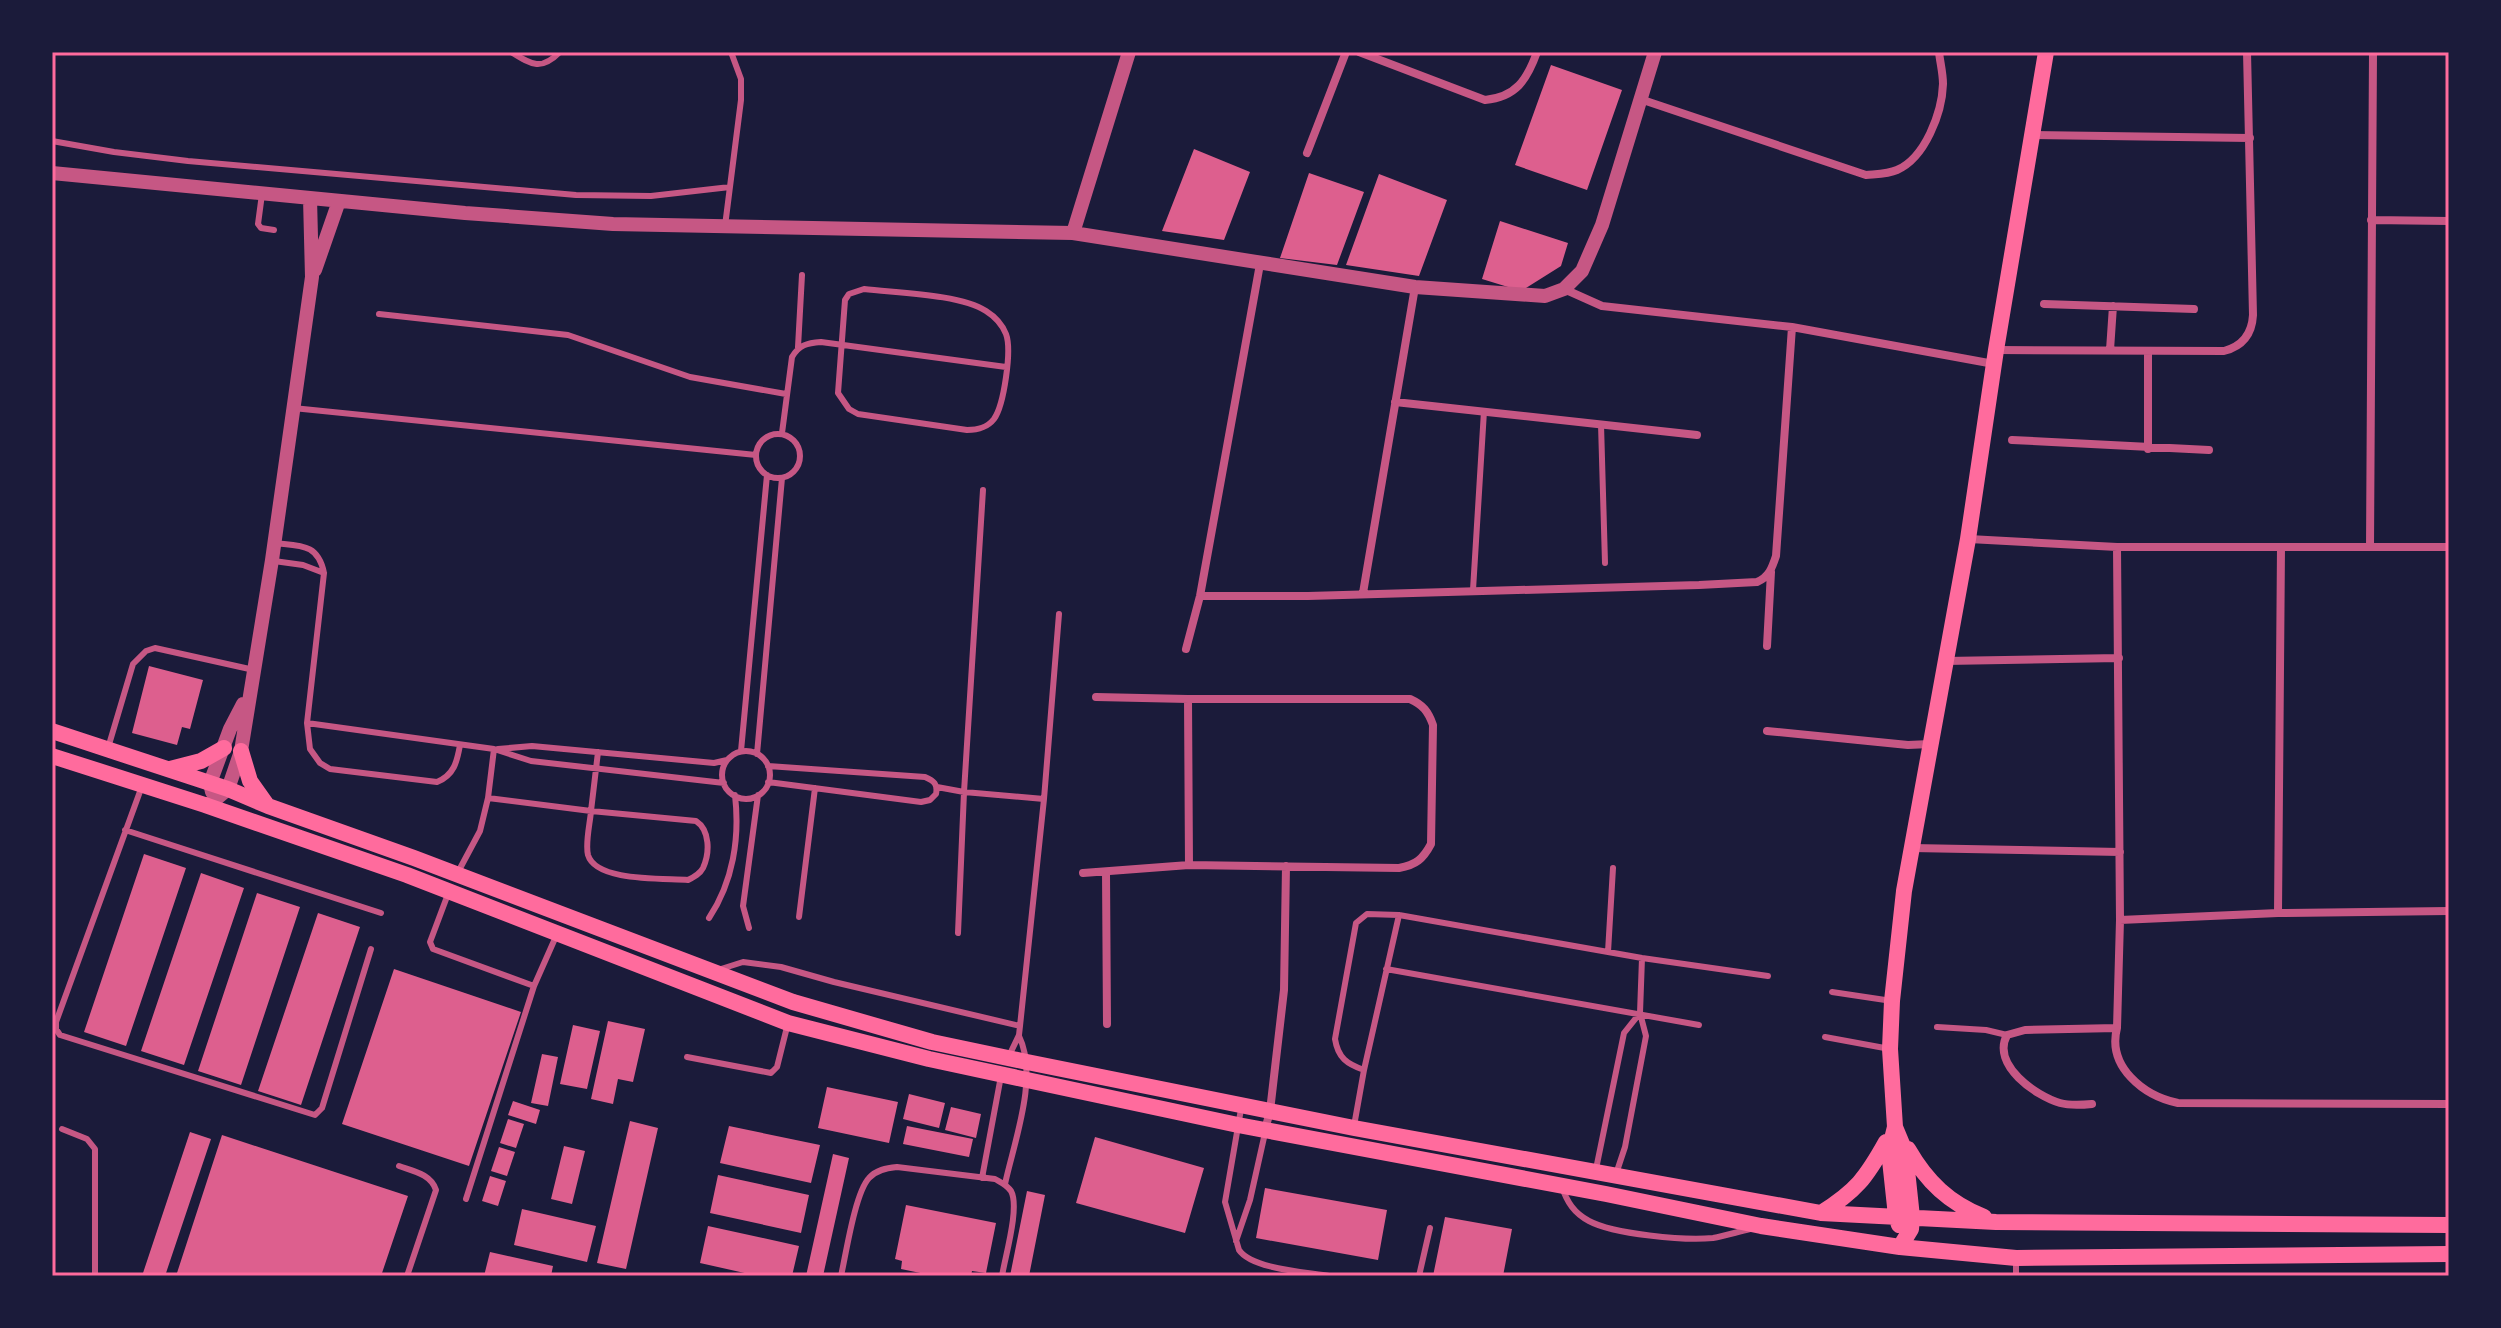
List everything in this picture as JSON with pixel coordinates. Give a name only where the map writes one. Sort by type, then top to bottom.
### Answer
[{"type":"main road","points":[[1908,1244],[1889,1151],[1895,1127],[1890,1049],[1892,1001],[1904,891],[1968,539],[2046,52]]},
{"type":"main road","points":[[52,731],[210,783],[217,801],[788,1023],[929,1059],[1005,1066],[1027,1062],[1354,1128],[1821,1213],[1996,1222],[2449,1225]]},
{"type":"main road","points":[[164,770],[190,765],[224,748]]},
{"type":"main road","points":[[241,751],[250,781],[268,806]]},
{"type":"main road","points":[[52,756],[142,786],[217,801],[268,806],[793,1002],[1005,1066],[1027,1080],[1238,1125],[1761,1226],[2016,1258],[2449,1254]]},
{"type":"main road","points":[[1821,1213],[1861,1183],[1895,1127]]},
{"type":"main road","points":[[1895,1127],[1934,1187],[1962,1208],[1996,1222]]},
{"type":"main road","points":[[1351,1148],[1354,1128]]},
{"type":"main road","points":[[1606,1194],[1615,1174]]},
{"type":"street","points":[[1073,233],[1129,52]]},
{"type":"street","points":[[1307,153],[1346,52]]},
{"type":"street","points":[[1359,52],[1485,100],[1499,99],[1512,92],[1530,72],[1537,52]]},
{"type":"street","points":[[52,173],[613,224],[1073,233],[1415,287],[1545,296],[1564,289],[1582,271],[1602,225],[1655,52]]},
{"type":"street","points":[[1639,99],[1866,175],[1893,172],[1906,165],[1919,151],[1937,116],[1943,84],[1939,52]]},
{"type":"street","points":[[1564,289],[1602,306],[1792,327],[1995,357],[2110,350],[2224,351],[2240,345],[2251,332],[2253,315],[2247,52]]},
{"type":"street","points":[[2370,547],[2373,52]]},
{"type":"street","points":[[2033,135],[2250,138]]},
{"type":"street","points":[[217,801],[241,751],[272,560],[312,277],[310,198]]},
{"type":"street","points":[[312,277],[339,201]]},
{"type":"street","points":[[2371,220],[2449,221]]},
{"type":"street","points":[[1186,649],[1200,596],[1260,264]]},
{"type":"street","points":[[1363,593],[1415,287]]},
{"type":"street","points":[[2044,304],[2194,309]]},
{"type":"street","points":[[2110,350],[2113,306]]},
{"type":"street","points":[[1767,646],[1792,327]]},
{"type":"street","points":[[2148,351],[2148,449]]},
{"type":"street","points":[[1395,402],[1697,435]]},
{"type":"street","points":[[2012,440],[2209,450]]},
{"type":"street","points":[[1968,539],[2117,547],[2449,547]]},
{"type":"street","points":[[2117,547],[2120,920],[2117,1028],[2114,1039],[2122,1066],[2140,1087],[2178,1103],[2449,1104]]},
{"type":"street","points":[[2278,913],[2281,547]]},
{"type":"street","points":[[1200,596],[1699,585],[1757,582],[1771,571]]},
{"type":"street","points":[[1945,661],[2119,658]]},
{"type":"street","points":[[210,783],[230,729],[249,693]]},
{"type":"street","points":[[1083,873],[1189,865],[1399,868],[1412,866],[1424,857],[1431,844],[1433,725],[1429,713],[1410,699],[1096,697]]},
{"type":"street","points":[[1188,699],[1189,865]]},
{"type":"street","points":[[1767,731],[1908,745],[1930,744]]},
{"type":"street","points":[[1911,848],[2120,852]]},
{"type":"street","points":[[1265,1130],[1284,990],[1286,866]]},
{"type":"street","points":[[1106,872],[1107,1024]]},
{"type":"street","points":[[2120,920],[2278,913],[2449,911]]},
{"type":"street","points":[[2092,1104],[2064,1104],[2032,1089],[2014,1071],[2004,1055],[2004,1042],[2007,1035],[2025,1030],[2117,1028]]},
{"type":"lane","points":[[511,52],[528,62],[541,64],[551,62],[560,52]]},
{"type":"lane","points":[[725,226],[742,89],[731,52]]},
{"type":"lane","points":[[52,141],[188,161],[576,195],[651,196],[730,187]]},
{"type":"lane","points":[[262,193],[258,224],[261,228],[274,230]]},
{"type":"lane","points":[[782,433],[792,357],[798,347],[802,275]]},
{"type":"lane","points":[[856,290],[968,301],[996,318],[1005,331],[1009,345],[1000,407],[993,420],[980,429],[967,430],[858,414],[849,409],[838,393],[841,345],[845,300],[856,290]]},
{"type":"lane","points":[[379,314],[568,335],[690,377],[786,394]]},
{"type":"lane","points":[[798,347],[808,343],[841,345],[1006,367]]},
{"type":"lane","points":[[293,408],[756,455]]},
{"type":"lane","points":[[1473,590],[1484,411]]},
{"type":"lane","points":[[1601,424],[1605,563]]},
{"type":"lane","points":[[775,433],[782,433],[796,441],[801,456],[795,470],[782,478],[767,475],[761,470],[756,455],[761,441],[775,433]]},
{"type":"lane","points":[[741,751],[767,475]]},
{"type":"lane","points":[[757,754],[782,478]]},
{"type":"lane","points":[[958,933],[983,490]]},
{"type":"lane","points":[[274,543],[305,547],[317,553],[324,573],[307,723],[310,749],[320,763],[330,769],[437,782],[446,778],[457,764],[460,745]]},
{"type":"lane","points":[[272,560],[303,565],[324,573]]},
{"type":"lane","points":[[982,1178],[1005,1066],[1019,1035],[1044,799],[1059,614]]},
{"type":"lane","points":[[107,750],[133,664],[146,651],[155,648],[254,670]]},
{"type":"lane","points":[[307,723],[494,749],[532,746],[714,763],[727,760],[741,751],[757,754],[768,766],[768,782],[758,795],[743,906],[749,928]]},
{"type":"lane","points":[[494,749],[531,761],[724,783]]},
{"type":"lane","points":[[457,874],[480,831],[494,749]]},
{"type":"lane","points":[[488,798],[591,811],[696,821],[704,826],[708,835],[702,869],[697,875],[688,880],[617,875],[594,866],[588,854],[591,811],[598,752]]},
{"type":"lane","points":[[727,760],[723,767],[724,783],[742,798],[758,795]]},
{"type":"lane","points":[[768,766],[925,777],[937,787],[936,794],[930,800],[921,802],[768,782]]},
{"type":"lane","points":[[142,786],[56,1022],[58,1032],[63,1037],[315,1115],[322,1108],[371,949]]},
{"type":"lane","points":[[937,787],[1044,799]]},
{"type":"lane","points":[[799,917],[815,788]]},
{"type":"lane","points":[[709,918],[722,898],[732,864],[737,813],[735,795]]},
{"type":"lane","points":[[125,830],[381,913]]},
{"type":"lane","points":[[1608,952],[1613,868]]},
{"type":"lane","points":[[449,891],[430,942],[433,949],[534,986]]},
{"type":"lane","points":[[1364,1070],[1343,1060],[1337,1051],[1335,1039],[1356,923],[1367,914],[1399,915],[1642,958],[1768,976]]},
{"type":"lane","points":[[1354,1128],[1399,915]]},
{"type":"lane","points":[[466,1199],[534,986],[557,932]]},
{"type":"lane","points":[[1615,1174],[1625,1147],[1646,1036],[1640,1013],[1642,958]]},
{"type":"lane","points":[[714,971],[743,962],[781,967],[1020,1026]]},
{"type":"lane","points":[[1386,969],[1699,1025]]},
{"type":"lane","points":[[1832,992],[1892,1001]]},
{"type":"lane","points":[[1596,1171],[1624,1033],[1640,1013]]},
{"type":"lane","points":[[687,1057],[771,1073],[777,1067],[788,1023]]},
{"type":"lane","points":[[1937,1027],[1986,1030],[2007,1035]]},
{"type":"lane","points":[[1005,1184],[1027,1080],[1026,1052],[1019,1035]]},
{"type":"lane","points":[[1825,1037],[1890,1049]]},
{"type":"lane","points":[[1241,1105],[1225,1202],[1242,1255],[1254,1262],[1329,1276]]},
{"type":"lane","points":[[62,1129],[87,1139],[95,1149],[95,1276]]},
{"type":"lane","points":[[1236,1241],[1250,1200],[1265,1130]]},
{"type":"lane","points":[[399,1166],[429,1177],[436,1190],[407,1276]]},
{"type":"lane","points":[[844,1276],[863,1185],[874,1174],[889,1167],[995,1179],[1005,1184],[1014,1201],[1002,1276]]},
{"type":"lane","points":[[1562,1187],[1566,1201],[1591,1223],[1642,1234],[1693,1239],[1761,1226]]},
{"type":"lane","points":[[1419,1276],[1430,1228]]},
{"type":"lane","points":[[2016,1258],[2016,1276]]},
{"type":"building","points":[[1551,65],[1622,90],[1587,190],[1515,165]]},
{"type":"building","points":[[1194,149],[1250,172],[1224,240],[1162,231]]},
{"type":"building","points":[[1309,173],[1364,192],[1337,265],[1280,258]]},
{"type":"building","points":[[1379,174],[1447,200],[1419,276],[1346,265]]},
{"type":"building","points":[[1500,221],[1568,243],[1561,266],[1521,291],[1482,279]]},
{"type":"building","points":[[149,666],[203,680],[190,729],[182,727],[177,745],[132,733]]},
{"type":"building","points":[[144,854],[186,868],[126,1046],[84,1032]]},
{"type":"building","points":[[201,873],[244,888],[184,1065],[141,1051]]},
{"type":"building","points":[[257,893],[300,907],[241,1085],[198,1071]]},
{"type":"building","points":[[318,913],[360,927],[301,1105],[258,1091]]},
{"type":"building","points":[[394,969],[521,1012],[469,1166],[342,1124]]},
{"type":"building","points":[[608,1021],[645,1029],[633,1082],[618,1079],[613,1104],[591,1099]]},
{"type":"building","points":[[573,1025],[600,1031],[587,1089],[560,1084]]},
{"type":"building","points":[[542,1054],[558,1057],[548,1106],[531,1103]]},
{"type":"building","points":[[827,1087],[898,1102],[889,1143],[818,1128]]},
{"type":"building","points":[[909,1094],[945,1103],[939,1128],[903,1119]]},
{"type":"building","points":[[513,1101],[540,1110],[536,1124],[508,1115]]},
{"type":"building","points":[[951,1107],[981,1114],[976,1138],[945,1130]]},
{"type":"building","points":[[508,1119],[524,1124],[516,1148],[500,1143]]},
{"type":"building","points":[[630,1121],[658,1128],[626,1269],[597,1263]]},
{"type":"building","points":[[729,1126],[820,1145],[811,1183],[720,1163]]},
{"type":"building","points":[[907,1126],[973,1139],[969,1157],[903,1144]]},
{"type":"building","points":[[190,1132],[211,1139],[165,1276],[142,1276]]},
{"type":"building","points":[[222,1135],[408,1196],[381,1276],[176,1276]]},
{"type":"building","points":[[1095,1137],[1204,1168],[1185,1233],[1076,1203]]},
{"type":"building","points":[[564,1146],[585,1151],[572,1204],[551,1199]]},
{"type":"building","points":[[499,1147],[515,1152],[507,1176],[491,1171]]},
{"type":"building","points":[[833,1154],[849,1158],[823,1276],[806,1276]]},
{"type":"building","points":[[718,1175],[809,1195],[801,1233],[710,1213]]},
{"type":"building","points":[[490,1176],[506,1181],[498,1206],[482,1201]]},
{"type":"building","points":[[1265,1188],[1387,1210],[1378,1260],[1256,1238]]},
{"type":"building","points":[[1027,1191],[1045,1195],[1029,1276],[1010,1276]]},
{"type":"building","points":[[906,1205],[996,1223],[986,1273],[972,1271],[971,1276],[935,1276],[901,1269],[902,1261],[895,1259]]},
{"type":"building","points":[[522,1209],[596,1226],[587,1262],[514,1245]]},
{"type":"building","points":[[1445,1217],[1512,1229],[1503,1276],[1433,1276]]},
{"type":"building","points":[[708,1226],[799,1246],[792,1276],[758,1276],[700,1263]]},
{"type":"building","points":[[490,1252],[553,1266],[551,1276],[484,1276]]}]
